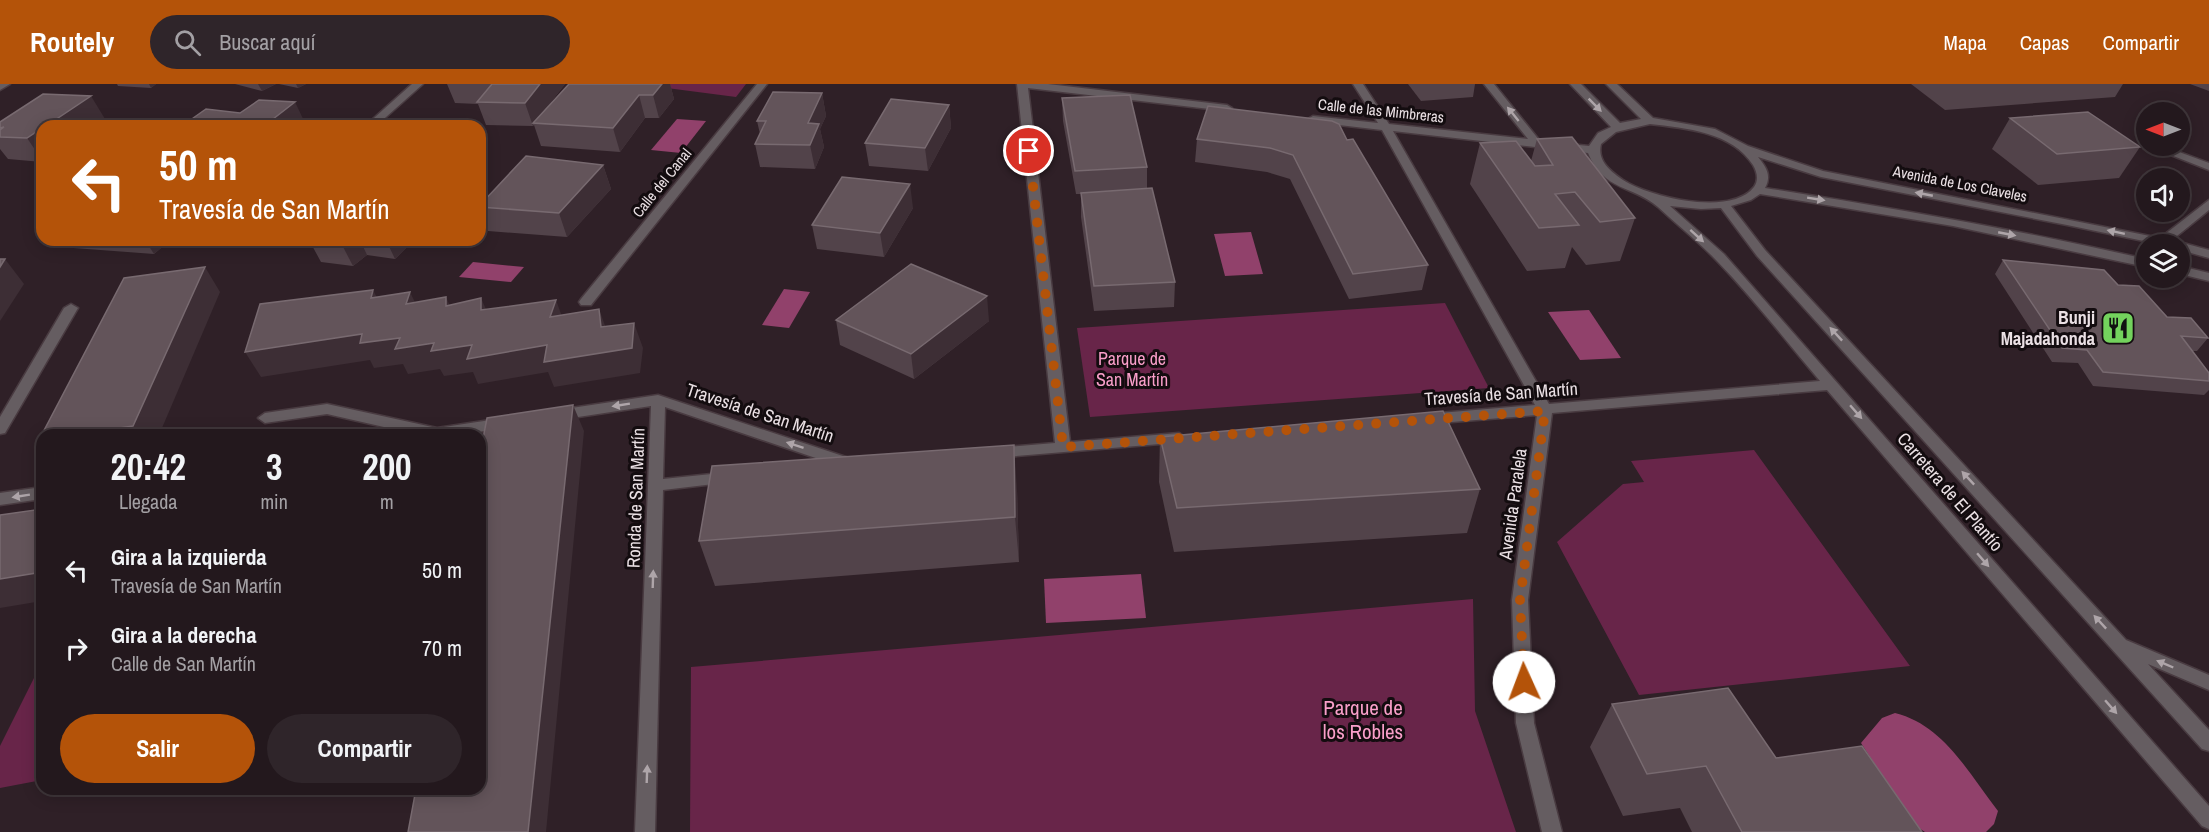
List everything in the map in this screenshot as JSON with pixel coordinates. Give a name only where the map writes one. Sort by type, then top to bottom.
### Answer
[{"type":"street","points":[[0,87],[5,84]]},
{"type":"street","points":[[377,120],[418,84]]},
{"type":"street","name":"Calle del Canal","points":[[586,302],[762,84]]},
{"type":"street","points":[[1063,447],[1022,84],[1235,109]]},
{"type":"street","points":[[1358,84],[1385,126],[1545,411]]},
{"type":"street","points":[[1489,84],[1537,144]]},
{"type":"street","points":[[1575,84],[1616,126],[1604,132],[1596,140],[1593,150],[1598,163],[1610,176],[1629,188],[1653,197],[1685,204],[1724,204],[1744,199],[1758,190],[1763,181],[1762,170],[1756,159],[1744,148]]},
{"type":"street","points":[[1611,84],[1650,121]]},
{"type":"street","name":"Calle de las Mimbreras","points":[[1306,118],[1593,150]]},
{"type":"street","name":"Avenida de Los Claveles","points":[[1616,126],[1650,121],[1701,128],[1744,148],[1821,174],[2136,236]]},
{"type":"street","points":[[2180,156],[2209,167]]},
{"type":"street","points":[[1758,190],[2072,246],[2136,261]]},
{"type":"street","name":"Carretera de El Plantío","points":[[1653,197],[1720,257],[2209,820]]},
{"type":"street","name":"Carretera de El Plantío","points":[[1724,204],[1761,253],[2209,743]]},
{"type":"street","points":[[2177,234],[2209,204]]},
{"type":"street","points":[[2190,249],[2209,254]]},
{"type":"street","points":[[2190,272],[2209,277]]},
{"type":"street","points":[[0,429],[71,308]]},
{"type":"street","name":"Travesía de San Martín","points":[[1417,420],[1832,385]]},
{"type":"street","name":"Travesía de San Martín","points":[[658,400],[856,463],[816,467]]},
{"type":"street","name":"Ronda de San Martín","points":[[542,418],[658,400],[645,832]]},
{"type":"street","points":[[265,418],[327,409],[410,429]]},
{"type":"street","name":"Avenida Paralela","points":[[1545,411],[1520,600],[1525,723],[1552,832]]},
{"type":"street","points":[[464,429],[518,421]]},
{"type":"street","points":[[980,454],[1196,437]]},
{"type":"street","points":[[656,485],[747,475]]},
{"type":"street","points":[[0,499],[36,494]]},
{"type":"street","points":[[2121,645],[2209,682]]},
{"type":"green space","points":[[636,84],[746,84],[736,97]]},
{"type":"green space","name":"Parque de San Martín","points":[[1445,303],[1489,388],[1090,417],[1077,328]]},
{"type":"green space","points":[[1754,450],[1910,666],[1639,695],[1557,542],[1623,484],[1644,482],[1631,461]]},
{"type":"green space","name":"Parque de los Robles","points":[[1473,599],[1475,711],[1516,832],[690,832],[691,667]]},
{"type":"green space","points":[[36,674],[36,781],[0,788],[0,746]]},
{"type":"shaded area","points":[[677,119],[706,121],[681,153],[651,150]]},
{"type":"shaded area","points":[[1251,232],[1263,274],[1225,276],[1214,234]]},
{"type":"shaded area","points":[[473,262],[524,267],[511,282],[459,277]]},
{"type":"shaded area","points":[[784,289],[810,292],[789,328],[762,325]]},
{"type":"shaded area","points":[[1589,310],[1621,358],[1580,360],[1548,312]]},
{"type":"shaded area","points":[[1141,574],[1146,618],[1046,623],[1044,579]]},
{"type":"shaded area","points":[[1895,713],[1928,728],[1966,767],[1998,811],[1994,824],[1986,832],[1925,832],[1914,825],[1861,743],[1882,718]]},
{"type":"building","points":[[492,84],[540,84],[525,103],[477,102]]},
{"type":"building","points":[[569,84],[662,84],[653,95],[639,95],[613,128],[533,123]]},
{"type":"building","points":[[773,92],[822,93],[808,123],[819,124],[810,145],[755,144],[766,121],[757,121]]},
{"type":"building","points":[[43,94],[91,96],[55,120],[36,120],[36,132],[27,138],[0,137],[0,130],[4,127],[0,128],[0,122]]},
{"type":"building","points":[[1130,95],[1147,167],[1075,171],[1062,98]]},
{"type":"building","points":[[891,99],[949,105],[925,148],[865,143]]},
{"type":"building","points":[[259,100],[295,102],[272,120],[190,120],[206,109],[240,113]]},
{"type":"building","points":[[1208,106],[1332,121],[1339,124],[1347,140],[1353,139],[1428,265],[1353,274],[1293,155],[1270,148],[1197,139]]},
{"type":"building","points":[[2088,112],[2136,144],[2136,147],[2057,154],[2010,118]]},
{"type":"building","points":[[1572,137],[1635,218],[1600,222],[1575,192],[1555,194],[1579,225],[1539,228],[1480,143],[1516,141],[1535,166],[1553,165],[1537,139]]},
{"type":"building","points":[[526,156],[603,165],[559,213],[486,207],[486,199]]},
{"type":"building","points":[[842,177],[910,184],[880,233],[812,225]]},
{"type":"building","points":[[1152,188],[1175,282],[1094,286],[1081,193]]},
{"type":"building","points":[[2003,260],[2104,270],[2118,285],[2141,288],[2167,317],[2191,318],[2208,338],[2181,336],[2209,373],[2209,381],[2103,372],[2087,350],[2062,348]]},
{"type":"building","points":[[911,264],[987,296],[911,354],[836,320]]},
{"type":"building","points":[[205,267],[133,426],[113,429],[45,429],[124,278]]},
{"type":"building","points":[[373,290],[371,298],[410,292],[406,304],[446,297],[446,306],[481,298],[481,310],[556,300],[550,317],[599,309],[601,327],[634,323],[632,348],[544,362],[547,345],[467,359],[472,345],[431,351],[434,343],[395,349],[400,338],[360,343],[362,334],[245,352],[260,304]]},
{"type":"building","points":[[573,405],[528,832],[408,832],[415,795],[486,795],[485,429],[487,418]]},
{"type":"building","points":[[1443,411],[1480,489],[1177,508],[1160,437]]},
{"type":"building","points":[[1014,445],[1015,517],[699,541],[712,466]]},
{"type":"building","points":[[36,510],[36,573],[0,579],[0,515]]},
{"type":"building","points":[[1728,688],[1776,758],[1862,746],[1922,832],[1742,832],[1706,766],[1647,774],[1612,704]]},
{"type":"place","name":"Bunji Majadahonda","points":[[2118,328]]},
{"type":"route","points":[[1029,151],[1063,447],[1545,411],[1520,600],[1524,682]]}]
